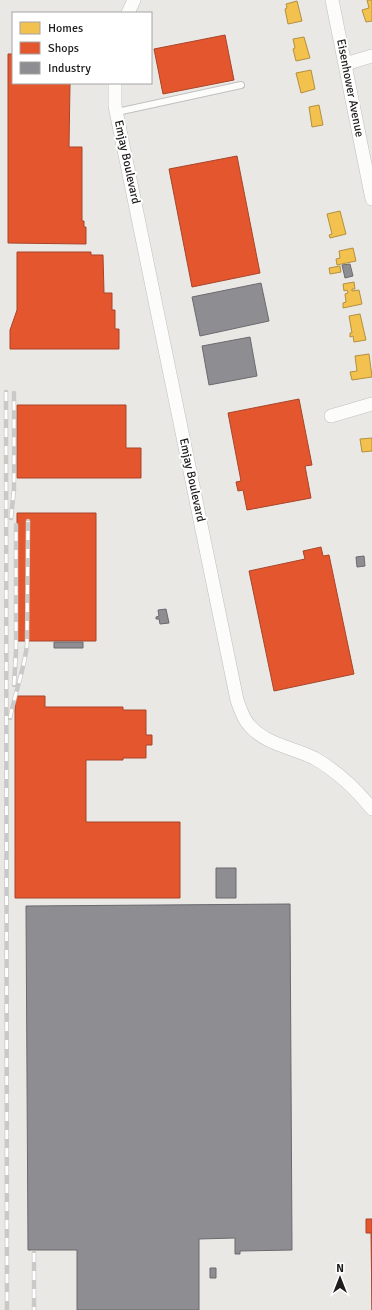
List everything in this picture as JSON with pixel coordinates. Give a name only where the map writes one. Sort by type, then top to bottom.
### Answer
[{"type":"street","points":[[128,12],[134,0]]},
{"type":"street","name":"Eisenhower Avenue","points":[[332,0],[372,199]]},
{"type":"street","points":[[345,64],[372,56]]},
{"type":"street","name":"Emjay Boulevard","points":[[115,84],[117,112],[237,700],[248,724],[263,738],[314,758],[339,774],[372,809]]},
{"type":"street","points":[[331,416],[372,404]]},
{"type":"lane","points":[[117,112],[241,85]]},
{"type":"building: Homes","points":[[367,0],[372,0],[372,21],[366,22],[362,10],[369,8]]},
{"type":"building: Homes","points":[[297,1],[302,21],[288,24],[285,9],[287,8],[286,4]]},
{"type":"building: Homes","points":[[304,37],[310,58],[296,61],[293,49],[295,48],[293,39]]},
{"type":"building: Homes","points":[[311,70],[315,89],[301,93],[296,73]]},
{"type":"building: Homes","points":[[319,105],[323,125],[312,127],[309,107]]},
{"type":"building: Homes","points":[[340,211],[346,234],[330,238],[329,235],[332,234],[327,214]]},
{"type":"building: Homes","points":[[353,248],[356,261],[337,265],[336,259],[340,258],[339,251]]},
{"type":"building: Homes","points":[[340,266],[341,272],[330,274],[329,268]]},
{"type":"building: Homes","points":[[354,282],[355,289],[352,289],[352,291],[359,290],[362,304],[343,308],[343,303],[346,302],[345,294],[348,293],[347,290],[344,291],[343,284]]},
{"type":"building: Homes","points":[[360,314],[366,340],[354,342],[353,336],[350,337],[350,333],[352,333],[349,316]]},
{"type":"building: Homes","points":[[369,354],[372,377],[352,380],[350,372],[357,371],[355,356]]},
{"type":"building: Homes","points":[[372,438],[372,451],[362,452],[360,439]]},
{"type":"building: Shops","points":[[225,35],[234,80],[163,94],[154,49]]},
{"type":"building: Shops","points":[[8,54],[12,54],[12,84],[70,84],[69,147],[82,147],[82,221],[84,221],[84,227],[86,227],[86,244],[8,243]]},
{"type":"building: Shops","points":[[237,156],[260,273],[192,287],[169,169]]},
{"type":"building: Shops","points":[[17,252],[91,252],[91,255],[103,255],[104,293],[112,293],[112,310],[115,310],[115,329],[119,329],[119,349],[10,349],[10,330],[17,310]]},
{"type":"building: Shops","points":[[299,399],[312,465],[305,466],[311,498],[247,510],[243,490],[238,491],[236,482],[241,481],[228,413]]},
{"type":"building: Shops","points":[[17,405],[126,405],[126,448],[141,448],[141,478],[17,478]]},
{"type":"building: Shops","points":[[17,513],[96,513],[96,641],[17,641]]},
{"type":"building: Shops","points":[[321,547],[323,556],[329,555],[354,674],[274,691],[249,571],[305,559],[303,551]]},
{"type":"building: Shops","points":[[15,696],[45,696],[45,707],[123,707],[123,710],[146,710],[146,735],[152,735],[152,745],[146,745],[146,758],[123,758],[123,760],[86,760],[86,822],[180,822],[180,898],[15,898]]},
{"type":"building: Shops","points":[[366,1219],[372,1219],[372,1310],[371,1233],[366,1233]]},
{"type":"building: Industry","points":[[350,264],[353,276],[345,278],[342,265]]},
{"type":"building: Industry","points":[[261,283],[269,321],[200,336],[192,297]]},
{"type":"building: Industry","points":[[250,337],[257,376],[209,385],[202,346]]},
{"type":"building: Industry","points":[[364,556],[365,566],[357,567],[356,557]]},
{"type":"building: Industry","points":[[166,609],[169,623],[160,624],[159,619],[156,619],[156,617],[159,616],[158,610]]},
{"type":"building: Industry","points":[[54,642],[83,642],[83,648],[54,648]]},
{"type":"building: Industry","points":[[216,868],[236,868],[236,898],[216,898]]},
{"type":"building: Industry","points":[[290,904],[292,1250],[240,1251],[240,1254],[235,1254],[235,1238],[199,1239],[199,1310],[77,1310],[77,1250],[28,1250],[26,906]]},
{"type":"building: Industry","points":[[210,1268],[216,1268],[216,1278],[210,1278]]},
{"type":"railway","points":[[6,392],[7,1310]]},
{"type":"railway","points":[[11,518],[14,489],[14,393]]},
{"type":"railway","points":[[10,718],[27,645],[28,521]]},
{"type":"railway","points":[[14,685],[16,651],[16,525]]},
{"type":"railway","points":[[34,1253],[34,1310]]}]
